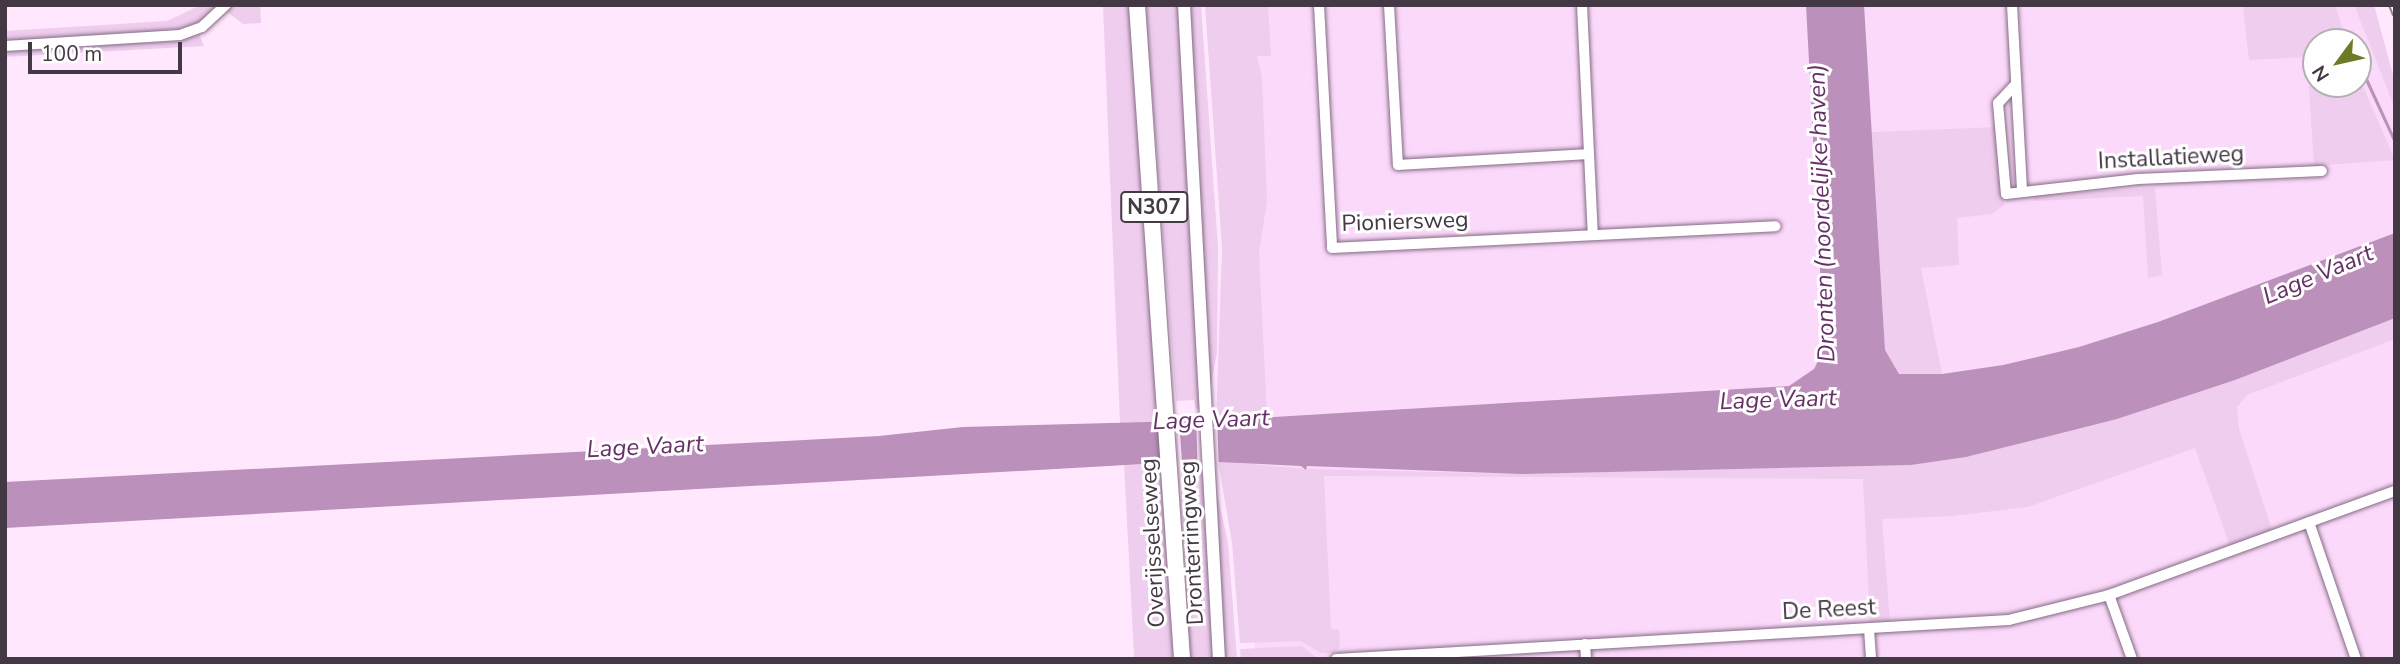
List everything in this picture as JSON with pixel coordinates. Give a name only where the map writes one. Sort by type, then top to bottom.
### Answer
[{"type":"highway","name":"Overijsselseweg","points":[[1137,5],[1168,410],[1182,659]]},
{"type":"main road","name":"Dronterringweg","points":[[1184,5],[1219,659]]},
{"type":"street","points":[[5,46],[180,35],[202,27],[226,5]]},
{"type":"street","name":"Pioniersweg","points":[[1319,5],[1332,248],[1775,226]]},
{"type":"street","points":[[1389,5],[1398,165],[1589,154]]},
{"type":"street","points":[[1582,5],[1593,235]]},
{"type":"street","points":[[2012,5],[2017,84],[2022,190],[2006,194],[1998,103],[2017,84]]},
{"type":"street","name":"Installatieweg","points":[[2022,190],[2322,171]]},
{"type":"street","name":"De Reest","points":[[1336,659],[2009,620],[2109,595],[2395,491]]},
{"type":"street","points":[[2309,522],[2356,659]]},
{"type":"street","points":[[2109,595],[2132,659]]},
{"type":"street","points":[[1869,629],[1871,659]]},
{"type":"street","points":[[1586,644],[1586,659]]},
{"type":"shaded area","points":[[201,5],[221,5],[204,22],[178,32],[5,41],[5,31],[167,21]]},
{"type":"shaded area","points":[[231,5],[260,5],[261,23],[243,24],[227,12]]},
{"type":"shaded area","points":[[1103,5],[1131,5],[1164,423],[1120,423]]},
{"type":"shaded area","points":[[1145,5],[1178,5],[1201,408],[1196,409],[1194,400],[1176,401]]},
{"type":"shaded area","points":[[1190,5],[1201,5],[1218,248],[1217,353],[1210,390]]},
{"type":"shaded area","points":[[1205,5],[1268,5],[1271,56],[1257,56],[1262,77],[1267,201],[1259,253],[1267,416],[1216,421],[1222,248]]},
{"type":"shaded area","points":[[1206,5],[2354,5],[2363,28],[2302,28],[2302,98],[2372,98],[2372,51],[2395,109],[2395,659],[1255,659],[1245,438]]},
{"type":"shaded area","points":[[2243,5],[2335,5],[2342,28],[2302,28],[2302,57],[2249,60]]},
{"type":"shaded area","points":[[2354,5],[2374,5],[2395,82],[2395,109],[2372,51],[2372,28],[2363,28]]},
{"type":"shaded area","points":[[199,33],[204,46],[5,57],[5,50],[179,41]]},
{"type":"shaded area","points":[[2310,98],[2368,98],[2395,160],[2314,166]]},
{"type":"shaded area","points":[[2000,127],[2004,205],[1992,214],[1957,218],[1959,265],[1921,268],[1942,374],[1899,374],[1885,350],[1872,132]]},
{"type":"shaded area","points":[[2155,188],[2162,275],[2148,278],[2143,196],[2034,201],[2034,195]]},
{"type":"shaded area","points":[[2395,318],[2395,339],[2247,395],[2237,407],[2239,429],[2272,530],[2230,546],[2195,448],[2028,507],[1952,516],[1882,519],[1890,621],[1870,623],[1863,479],[1324,476],[1331,629],[1339,630],[1340,646],[1334,653],[1321,653],[1300,641],[1240,643],[1232,543],[1218,461],[1306,469],[1521,474],[1911,465],[1966,457],[2117,419]]},
{"type":"shaded area","points":[[1165,463],[1175,659],[1134,659],[1124,465]]},
{"type":"shaded area","points":[[1200,474],[1204,474],[1214,659],[1189,659],[1181,484],[1198,483]]},
{"type":"shaded area","points":[[1216,488],[1228,543],[1237,659],[1225,659]]},
{"type":"shaded area","points":[[1302,646],[1318,659],[1241,659],[1240,649]]},
{"type":"water","points":[[1806,5],[1864,5],[1885,350],[1899,374],[1942,374],[2003,365],[2079,347],[2158,322],[2395,233],[2395,318],[2235,380],[2117,419],[1966,457],[1911,465],[1521,474],[1307,466],[1306,470],[1301,466],[1196,461],[5,528],[5,482],[879,436],[963,427],[1223,420],[1789,386],[1814,369],[1822,353],[1823,326]]},
{"type":"water","points":[[2372,88],[2395,138],[2395,145],[2372,95]]},
{"type":"pier","points":[[1217,417],[1219,464],[1198,465],[1196,418]]},
{"type":"pier","points":[[1179,419],[1182,466],[1163,467],[1160,420]]},
{"type":"railway","points":[[2391,5],[2395,15]]},
{"type":"water label","name":"Dronten (noordelijke haven)","points":[[1822,213]]},
{"type":"water label","name":"Lage Vaart","points":[[2318,275]]},
{"type":"water label","name":"Lage Vaart","points":[[1778,400]]},
{"type":"water label","name":"Lage Vaart","points":[[1211,420]]},
{"type":"water label","name":"Lage Vaart","points":[[645,447]]}]
